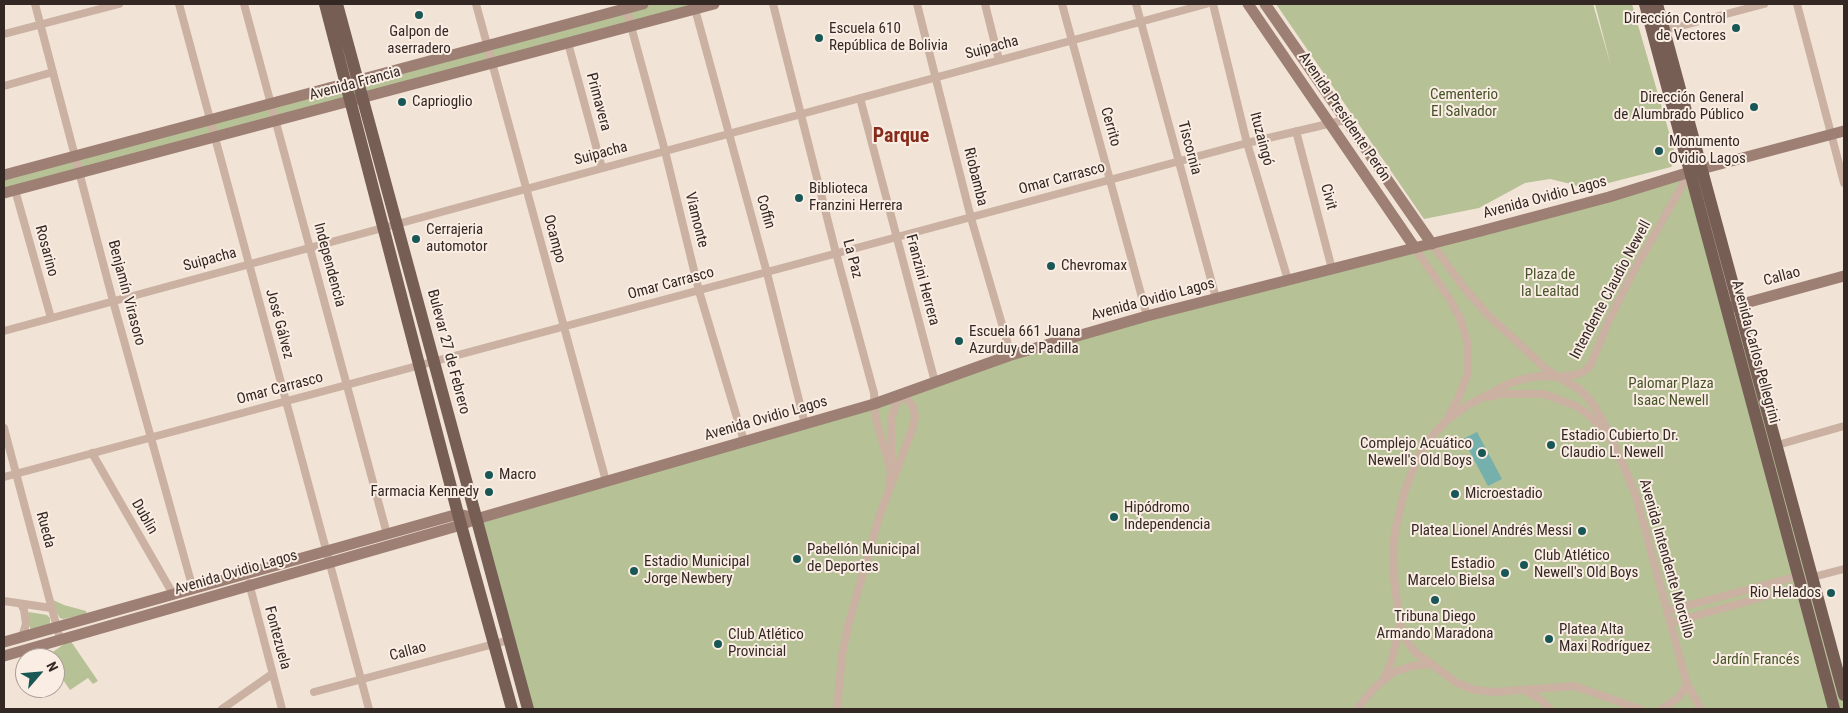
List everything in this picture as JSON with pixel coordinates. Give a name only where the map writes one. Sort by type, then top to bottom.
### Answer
[{"type":"main road","name":"Bulevar 27 de Febrero","points":[[325,4],[397,224],[528,709]]},
{"type":"main road","name":"Bulevar 27 de Febrero","points":[[337,4],[352,82]]},
{"type":"main road","name":"Avenida Francia","points":[[4,175],[488,46],[626,6],[643,4]]},
{"type":"main road","name":"Avenida Francia","points":[[4,193],[714,4]]},
{"type":"main road","name":"Avenida Presidente Perón","points":[[1248,4],[1415,248]]},
{"type":"main road","name":"Avenida Presidente Perón","points":[[1264,4],[1432,244]]},
{"type":"main road","name":"Avenida Carlos Pellegrini","points":[[1644,4],[1658,32],[1733,306],[1777,445],[1844,695]]},
{"type":"main road","name":"Avenida Carlos Pellegrini","points":[[1657,4],[1658,32]]},
{"type":"main road","name":"Bulevar 27 de Febrero","points":[[357,99],[384,227],[460,520],[512,709]]},
{"type":"main road","name":"Avenida Ovidio Lagos","points":[[476,519],[874,404],[1011,355],[1147,316],[1432,244],[1609,197],[1696,170],[1844,131]]},
{"type":"main road","name":"Callao","points":[[1733,306],[1844,276]]},
{"type":"main road","name":"Avenida Carlos Pellegrini","points":[[1733,306],[1764,448],[1834,709]]},
{"type":"main road","points":[[460,520],[476,519]]},
{"type":"main road","name":"Avenida Ovidio Lagos","points":[[328,557],[387,534],[460,520]]},
{"type":"main road","name":"Avenida Ovidio Lagos","points":[[4,656],[248,579],[460,520]]},
{"type":"main road","name":"Avenida Ovidio Lagos","points":[[4,642],[193,588],[248,579]]},
{"type":"street","name":"Benjamín Virasoro","points":[[35,4],[193,588]]},
{"type":"street","points":[[4,34],[119,4]]},
{"type":"street","name":"José Gálvez","points":[[179,4],[369,709]]},
{"type":"street","name":"Independencia","points":[[244,4],[387,534]]},
{"type":"street","name":"Ocampo","points":[[476,4],[606,482]]},
{"type":"street","name":"La Paz","points":[[773,4],[836,253],[874,393],[875,416],[891,472]]},
{"type":"street","name":"Riobamba","points":[[917,4],[937,77],[971,218],[1011,355]]},
{"type":"street","points":[[985,4],[999,60]]},
{"type":"street","name":"Cerrito","points":[[1062,4],[1147,316]]},
{"type":"street","name":"Tiscornia","points":[[1136,4],[1216,298]]},
{"type":"street","name":"Suipacha","points":[[4,331],[1206,4]]},
{"type":"street","name":"Ituzaingó","points":[[1214,4],[1247,143],[1288,280]]},
{"type":"street","points":[[1658,32],[1764,4]]},
{"type":"street","points":[[1797,4],[1844,183]]},
{"type":"street","name":"Viamonte","points":[[626,6],[665,151],[699,291],[744,441]]},
{"type":"street","name":"Coffin","points":[[695,9],[767,273],[805,424]]},
{"type":"street","name":"Primavera","points":[[568,43],[602,168]]},
{"type":"street","points":[[4,86],[53,72]]},
{"type":"street","name":"Franzini Herrera","points":[[860,98],[935,382]]},
{"type":"street","name":"Omar Carrasco","points":[[4,477],[1247,143],[1346,120]]},
{"type":"street","name":"Civit","points":[[1296,131],[1332,269]]},
{"type":"street","name":"Intendente Claudio Newell","points":[[1558,378],[1583,372],[1590,366],[1609,320],[1632,274],[1652,238],[1696,170]]},
{"type":"street","name":"Rosarino","points":[[15,190],[50,318]]},
{"type":"street","points":[[1432,244],[1465,289],[1489,316],[1558,378]]},
{"type":"street","points":[[1415,248],[1449,298],[1460,318],[1468,344],[1468,373],[1458,399],[1446,421]]},
{"type":"street","points":[[1558,378],[1540,376],[1527,378],[1496,388],[1446,421],[1433,435],[1418,457],[1404,493],[1395,531],[1393,551],[1394,579],[1400,624],[1406,640],[1415,652],[1457,683],[1475,690],[1495,692],[1525,691],[1555,686],[1574,686],[1640,709]]},
{"type":"street","name":"Avenida Intendente Morcillo","points":[[1558,378],[1579,389],[1590,400],[1612,441],[1636,496],[1687,684],[1701,709]]},
{"type":"street","points":[[837,709],[842,655],[848,626],[878,516],[913,427],[915,416],[913,406],[902,394],[896,404],[891,420],[891,472],[889,487]]},
{"type":"street","points":[[1480,399],[1502,394],[1544,394],[1561,400],[1588,414],[1612,441]]},
{"type":"street","points":[[1764,448],[1844,426]]},
{"type":"street","name":"Rueda","points":[[4,428],[60,639]]},
{"type":"street","name":"Dublin","points":[[92,453],[173,594]]},
{"type":"street","points":[[1670,623],[1812,577],[1844,569]]},
{"type":"street","name":"Fontezuela","points":[[248,579],[282,709]]},
{"type":"street","points":[[1667,611],[1800,581]]},
{"type":"street","points":[[4,601],[51,608]]},
{"type":"street","points":[[21,604],[26,624],[22,637]]},
{"type":"street","points":[[1384,679],[1392,659],[1400,624]]},
{"type":"street","name":"Callao","points":[[314,692],[509,640]]},
{"type":"street","points":[[1357,709],[1375,687],[1394,672],[1412,666],[1430,664]]},
{"type":"street","points":[[222,709],[272,674]]},
{"type":"street","points":[[1662,709],[1679,697],[1687,684]]},
{"type":"street","points":[[1525,691],[1540,699],[1550,709]]},
{"type":"green space","points":[[643,4],[714,4],[4,193],[4,175]]},
{"type":"green space","name":"Cementerio El Salvador","points":[[1276,4],[1593,4],[1611,66],[1595,4],[1632,4],[1677,160],[1671,167],[1585,189],[1550,179],[1525,183],[1479,208],[1424,219]]},
{"type":"green space","points":[[1645,4],[1844,695],[1844,709],[528,709],[476,519],[744,441],[1011,355],[1690,172]]},
{"type":"green space","points":[[53,600],[86,611],[87,614],[60,618]]},
{"type":"green space","points":[[29,612],[47,615],[50,618],[50,625],[32,630],[30,628]]},
{"type":"green space","points":[[70,640],[98,681],[93,684],[88,678],[70,690],[65,683],[65,648],[58,648]]},
{"type":"water","points":[[1477,432],[1502,479],[1488,486],[1463,439]]},
{"type":"place","name":"Galpon de aserradero","points":[[419,15]]},
{"type":"place","name":"Dirección Control de Vectores","points":[[1736,28]]},
{"type":"place","name":"Escuela 610 República de Bolivia","points":[[819,38]]},
{"type":"place","name":"Caprioglio","points":[[402,102]]},
{"type":"place","name":"Dirección General de Alumbrado Público","points":[[1754,107]]},
{"type":"place","name":"Monumento Ovidio Lagos","points":[[1659,151]]},
{"type":"place","name":"Biblioteca Franzini Herrera","points":[[799,198]]},
{"type":"place","name":"Cerrajeria automotor","points":[[416,239]]},
{"type":"place","name":"Chevromax","points":[[1051,266]]},
{"type":"place","name":"Escuela 661 Juana Azurduy de Padilla","points":[[959,341]]},
{"type":"place","name":"Estadio Cubierto Dr. Claudio L. Newell","points":[[1551,445]]},
{"type":"place","name":"Complejo Acuático Newell's Old Boys","points":[[1482,453]]},
{"type":"place","name":"Macro","points":[[489,475]]},
{"type":"place","name":"Farmacia Kennedy","points":[[489,492]]},
{"type":"place","name":"Microestadio","points":[[1455,494]]},
{"type":"place","name":"Hipódromo Independencia","points":[[1114,517]]},
{"type":"place","name":"Platea Lionel Andrés Messi","points":[[1582,531]]},
{"type":"place","name":"Pabellón Municipal de Deportes","points":[[797,559]]},
{"type":"place","name":"Club Atlético Newell's Old Boys","points":[[1524,565]]},
{"type":"place","name":"Estadio Municipal Jorge Newbery","points":[[634,571]]},
{"type":"place","name":"Estadio Marcelo Bielsa","points":[[1505,573]]},
{"type":"place","name":"Rio Helados","points":[[1831,593]]},
{"type":"place","name":"Tribuna Diego Armando Maradona","points":[[1435,600]]},
{"type":"place","name":"Platea Alta Maxi Rodríguez","points":[[1549,639]]},
{"type":"place","name":"Club Atlético Provincial","points":[[718,644]]},
{"type":"district","name":"Parque","points":[[901,137]]},
{"type":"park label","name":"Plaza de la Lealtad","points":[[1550,284]]},
{"type":"park label","name":"Palomar Plaza Isaac Newell","points":[[1671,392]]},
{"type":"park label","name":"Jardín Francés","points":[[1756,660]]}]
